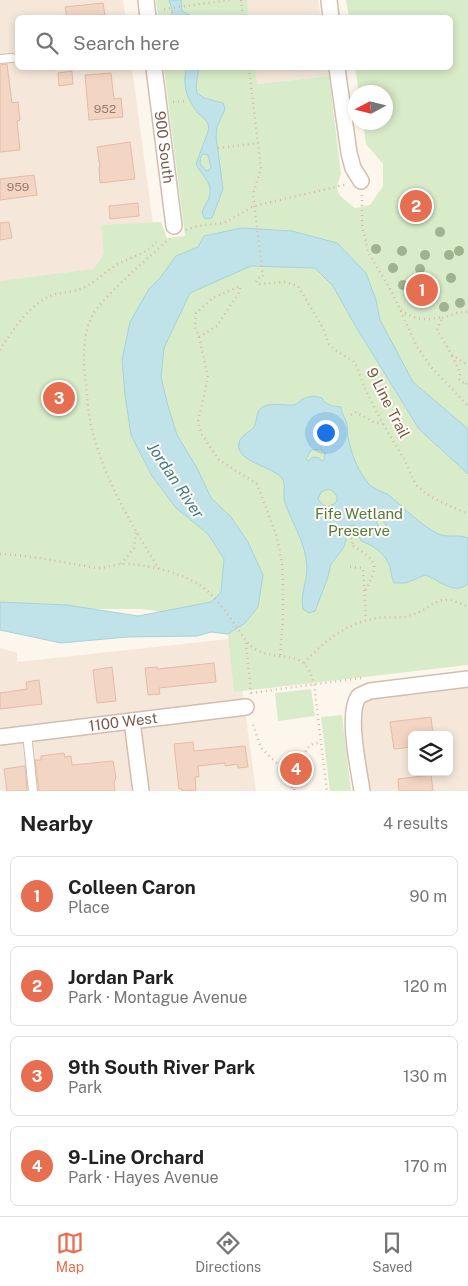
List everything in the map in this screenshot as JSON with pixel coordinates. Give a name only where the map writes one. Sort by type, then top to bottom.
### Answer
[{"type":"street","points":[[146,0],[148,15]]},
{"type":"street","points":[[329,0],[331,15]]},
{"type":"street","name":"900 South","points":[[154,70],[178,231]]},
{"type":"street","points":[[338,70],[348,153],[353,168],[361,180]]},
{"type":"street","points":[[362,791],[353,724],[353,709],[359,696],[370,691],[468,679]]},
{"type":"street","name":"1100 West","points":[[0,737],[246,707]]},
{"type":"street","points":[[132,721],[141,791]]},
{"type":"lane","points":[[0,59],[12,58]]},
{"type":"lane","points":[[26,734],[33,791]]},
{"type":"path","points":[[164,9],[230,0]]},
{"type":"path","points":[[241,0],[243,15]]},
{"type":"path","name":"9 Line Trail","points":[[249,70],[261,170],[253,194],[263,277],[256,279],[256,282],[259,284],[285,282],[298,286],[323,328],[329,344],[334,350],[353,361],[357,367],[364,388],[404,459],[416,485],[439,501],[468,514]]},
{"type":"path","points":[[172,102],[187,101]]},
{"type":"path","points":[[218,148],[258,143]]},
{"type":"path","points":[[159,569],[110,481],[91,425],[83,363],[85,341],[92,317],[104,302],[178,231],[197,226],[224,223],[254,206],[361,180],[362,225],[368,252],[393,294],[417,347],[431,367],[468,406]]},
{"type":"path","points":[[0,350],[33,306],[54,294],[63,294],[84,288],[120,263],[150,249],[156,242]]},
{"type":"path","points":[[199,337],[217,326],[240,291],[240,286],[213,298],[196,313],[195,327],[208,377],[198,422],[202,435],[219,460],[257,484],[277,537],[284,588],[284,616],[280,656]]},
{"type":"path","points":[[400,309],[406,314],[426,320],[468,312]]},
{"type":"path","points":[[442,318],[437,330],[460,372],[459,379],[466,385],[468,381]]},
{"type":"path","points":[[452,355],[468,365]]},
{"type":"path","points":[[352,415],[356,412],[374,422],[383,424]]},
{"type":"path","points":[[353,529],[350,536],[352,545],[369,555],[374,562],[374,570],[364,593]]},
{"type":"path","points":[[121,564],[134,548],[136,530]]},
{"type":"path","points":[[0,554],[24,555],[100,568],[121,564],[159,569],[181,576],[200,586],[213,596],[242,634],[246,643],[251,693],[368,678]]},
{"type":"path","points":[[350,567],[363,568],[366,620]]},
{"type":"path","points":[[304,663],[331,637],[366,620],[380,617],[405,617],[423,610],[433,603],[448,599],[455,600],[468,608]]},
{"type":"path","points":[[246,643],[258,650],[296,659],[309,668],[314,685],[327,791]]},
{"type":"path","points":[[253,725],[261,748],[288,774],[294,791]]},
{"type":"path","points":[[294,791],[306,750],[310,745],[321,742]]},
{"type":"shaded area","points":[[0,0],[123,0],[126,15],[15,15],[15,70],[132,70],[155,239],[48,294],[0,297]]},
{"type":"shaded area","points":[[247,0],[318,0],[321,15],[249,15]]},
{"type":"shaded area","points":[[255,70],[328,70],[329,76],[256,84]]},
{"type":"shaded area","points":[[229,639],[242,688],[256,791],[0,791],[0,648],[17,653],[17,662]]},
{"type":"shaded area","points":[[468,670],[468,791],[369,791],[356,688]]},
{"type":"green space","points":[[156,0],[247,0],[249,15],[158,15]]},
{"type":"green space","name":"Fife Wetland Preserve","points":[[346,0],[468,0],[468,665],[234,692],[228,634],[245,622],[141,609],[0,609],[0,281],[94,269],[104,253],[101,225],[161,222],[167,238],[185,236],[164,70],[255,70],[257,84],[329,76],[341,174],[338,186],[339,194],[355,208],[370,205],[383,186],[383,164],[366,144],[364,130],[393,130],[393,85],[358,85],[355,70],[453,70],[453,15],[349,15]]},
{"type":"green space","points":[[311,689],[315,716],[278,721],[275,693]]},
{"type":"green space","points":[[342,715],[351,791],[330,791],[321,717]]},
{"type":"water","points":[[169,0],[182,0],[182,11],[189,15],[172,15]]},
{"type":"water","points":[[186,70],[199,70],[196,86],[197,93],[204,98],[223,103],[225,109],[217,127],[216,136],[223,189],[212,218],[205,219],[202,213],[209,197],[210,189],[208,181],[196,164],[209,129],[208,124],[194,107],[188,97],[185,86]],"holes":[[[203,154],[208,155],[211,167],[208,171],[205,170],[200,163]]]},
{"type":"water","name":"Jordan River","points":[[242,228],[292,231],[337,243],[366,273],[376,300],[380,320],[413,382],[468,429],[468,474],[419,429],[333,286],[315,268],[251,266],[190,293],[164,348],[161,377],[177,435],[197,468],[211,498],[231,517],[248,542],[263,575],[258,607],[245,623],[228,634],[211,632],[197,636],[127,637],[61,643],[0,630],[0,602],[67,605],[138,616],[211,602],[221,592],[224,559],[208,534],[176,508],[152,476],[131,435],[122,360],[130,322],[149,289],[160,278],[176,256],[198,247],[204,236]]},
{"type":"water","points":[[314,396],[322,398],[330,405],[341,407],[347,423],[349,443],[355,461],[370,485],[390,496],[419,521],[438,534],[468,538],[468,584],[457,588],[446,586],[425,575],[406,583],[394,583],[388,562],[382,554],[361,541],[358,534],[359,527],[353,525],[348,526],[344,547],[331,564],[315,611],[309,613],[303,609],[302,598],[307,573],[306,559],[302,542],[284,500],[283,480],[279,475],[247,459],[239,447],[243,436],[254,427],[260,409],[271,404],[294,405],[304,398]],"holes":[[[321,449],[325,453],[324,460],[313,457],[308,461],[306,459],[311,450]],[[330,490],[336,494],[337,501],[328,507],[323,505],[318,499],[321,492]],[[381,517],[388,529],[389,536],[384,534],[377,523],[377,518]]]},
{"type":"building","points":[[103,3],[105,15],[66,15],[65,7]]},
{"type":"building","points":[[7,64],[12,103],[18,102],[20,120],[17,121],[20,150],[0,152],[0,65]]},
{"type":"building","points":[[72,71],[73,84],[59,86],[58,73]]},
{"type":"building","points":[[111,73],[114,99],[121,98],[123,117],[89,120],[85,75]]},
{"type":"building","points":[[130,142],[135,179],[100,183],[97,147]]},
{"type":"building","points":[[34,175],[37,195],[0,200],[0,179]]},
{"type":"building","points":[[138,203],[139,216],[110,219],[109,206]]},
{"type":"building","points":[[9,222],[12,238],[0,240],[0,223]]},
{"type":"building","points":[[214,663],[216,682],[159,688],[160,694],[148,695],[145,668],[157,667],[157,669]]},
{"type":"building","points":[[112,667],[116,701],[97,703],[93,670]]},
{"type":"building","points":[[39,680],[42,704],[0,709],[0,693],[27,689],[26,682]]},
{"type":"building","points":[[431,717],[433,731],[408,731],[408,747],[394,749],[390,722]]},
{"type":"building","points":[[193,742],[194,751],[245,746],[248,767],[238,768],[237,764],[225,766],[225,763],[198,766],[199,777],[195,777],[196,790],[182,791],[182,789],[179,789],[174,744]]},
{"type":"building","points":[[64,753],[65,757],[71,756],[72,765],[113,761],[116,777],[114,783],[115,791],[39,791],[35,760],[41,760],[41,756]]},
{"type":"building","points":[[25,766],[27,791],[7,791],[4,769]]},
{"type":"building","points":[[431,776],[433,791],[399,791],[398,779]]},
{"type":"place","name":"Jordan Park","points":[[416,206]]},
{"type":"place","name":"Colleen Caron","points":[[422,290]]},
{"type":"place","name":"9th South River Park","points":[[59,398]]},
{"type":"place","name":"9-Line Orchard","points":[[296,769]]}]
